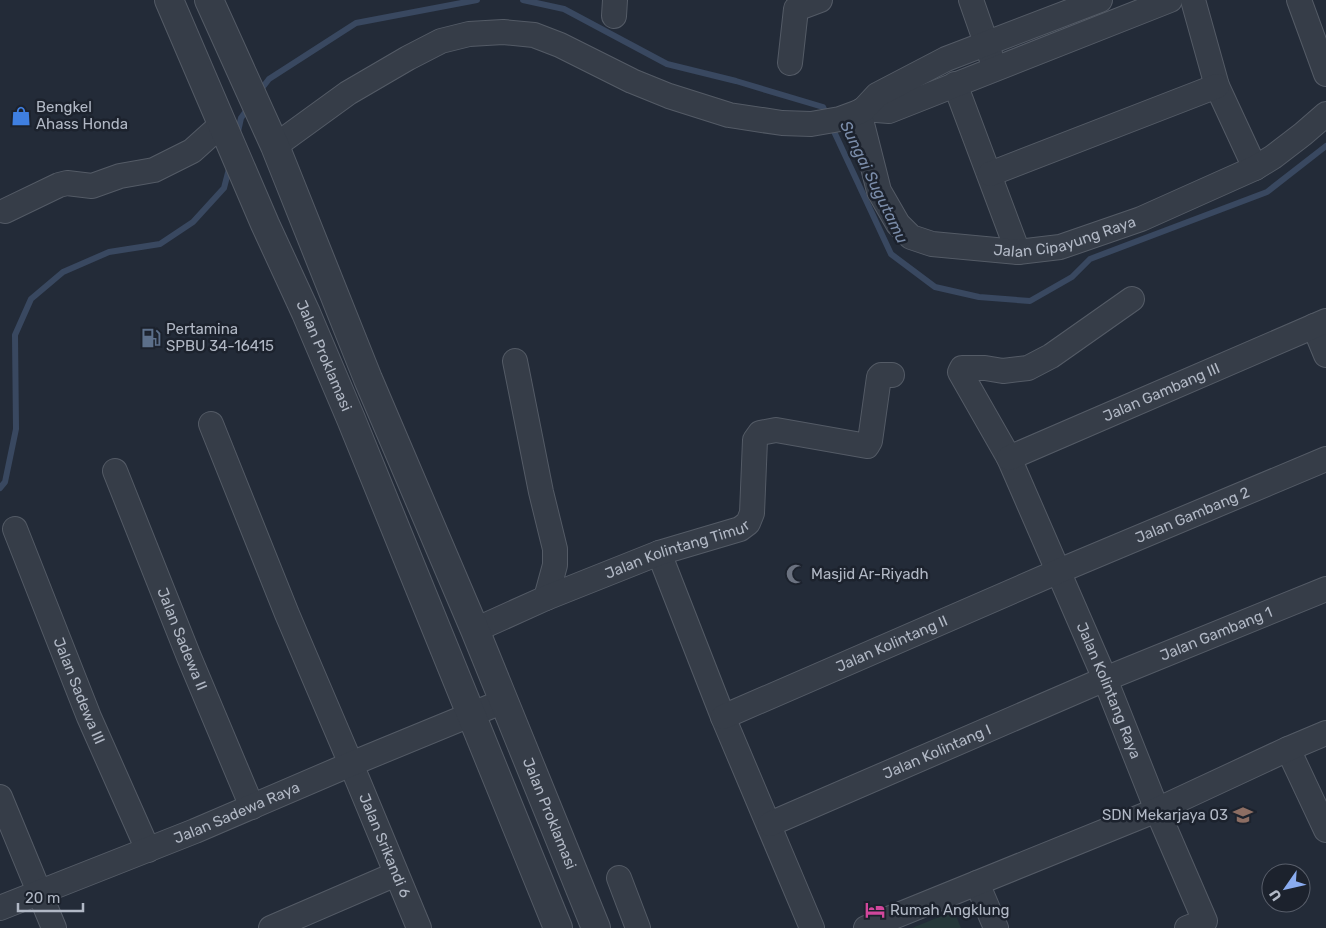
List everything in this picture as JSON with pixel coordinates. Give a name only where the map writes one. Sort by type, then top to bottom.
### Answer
[{"type":"street","name":"Jalan Proklamasi","points":[[169,0],[240,168],[329,366],[558,928]]},
{"type":"street","name":"Jalan Proklamasi","points":[[209,0],[271,139],[368,379],[476,630],[596,928]]},
{"type":"street","points":[[790,63],[796,5],[820,0]]},
{"type":"street","points":[[971,0],[996,68]]},
{"type":"street","points":[[271,139],[441,40],[469,34],[503,32],[534,35],[560,45],[632,81],[669,96],[729,115],[811,124],[854,114],[889,110],[1170,0]]},
{"type":"street","points":[[1193,0],[1217,86],[1255,168]]},
{"type":"street","points":[[1299,0],[1326,74]]},
{"type":"street","points":[[854,114],[876,95],[946,59],[1093,1]]},
{"type":"street","points":[[955,84],[1018,252]]},
{"type":"street","points":[[990,174],[1217,86]]},
{"type":"street","name":"Jalan Cipayung Raya","points":[[854,114],[879,191],[898,224],[911,237],[932,244],[1018,252],[1060,246],[1140,219],[1255,168],[1304,134],[1326,114]]},
{"type":"street","points":[[4,211],[59,185],[67,183],[92,186],[120,176],[154,170],[192,151],[223,127]]},
{"type":"street","name":"Jalan Kolintang Raya","points":[[1132,299],[1051,356],[1028,368],[1003,371],[985,368],[962,368],[960,374],[1009,458],[1105,679],[1157,810],[1205,921],[1187,928]]},
{"type":"street","points":[[1320,323],[1326,355]]},
{"type":"street","name":"Jalan Gambang III","points":[[1009,458],[1320,323]]},
{"type":"street","points":[[515,361],[541,492],[555,549],[555,565],[546,598]]},
{"type":"street","name":"Jalan Kolintang Timur","points":[[476,630],[546,598],[659,553],[740,529],[748,523],[752,513],[755,440],[760,433],[776,430],[865,446],[870,441],[879,377],[885,374],[892,375]]},
{"type":"street","name":"Jalan Srikandi 6","points":[[211,424],[287,614],[419,928]]},
{"type":"street","name":"Jalan Gambang 2","points":[[1059,571],[1326,459]]},
{"type":"street","name":"Jalan Sadewa II","points":[[115,471],[189,657],[252,807]]},
{"type":"street","name":"Jalan Sadewa III","points":[[15,529],[90,717],[148,850]]},
{"type":"street","points":[[659,553],[723,717],[770,824],[812,928]]},
{"type":"street","name":"Jalan Kolintang II","points":[[723,717],[1059,571]]},
{"type":"street","name":"Jalan Gambang 1","points":[[1105,679],[1326,589]]},
{"type":"street","name":"Jalan Kolintang I","points":[[770,824],[1105,679]]},
{"type":"street","points":[[471,714],[504,701]]},
{"type":"street","name":"Jalan Sadewa Raya","points":[[0,908],[148,850],[471,714]]},
{"type":"street","points":[[866,928],[1157,810],[1288,748],[1326,733]]},
{"type":"street","points":[[1288,748],[1326,830]]},
{"type":"street","points":[[0,797],[54,928]]},
{"type":"street","points":[[271,928],[396,874]]},
{"type":"street","points":[[619,878],[638,928]]},
{"type":"street","points":[[977,882],[996,928]]},
{"type":"shaded area","points":[[954,911],[961,928],[912,928]]},
{"type":"waterway","name":"Sungai Sugutamu","points":[[259,92],[269,79],[356,23],[477,0]]},
{"type":"waterway","name":"Sungai Sugutamu","points":[[523,0],[564,9],[667,64],[736,81],[823,107],[827,116]]},
{"type":"waterway","name":"Sungai Sugutamu","points":[[237,136],[241,118],[249,107]]},
{"type":"waterway","name":"Sungai Sugutamu","points":[[831,125],[891,254],[935,287],[979,297],[1030,301],[1072,277],[1090,259],[1267,192],[1326,146]]},
{"type":"waterway","name":"Sungai Sugutamu","points":[[0,488],[5,482],[16,429],[15,335],[31,299],[63,272],[109,252],[160,244],[193,222],[224,188],[230,165]]},
{"type":"place","name":"Bengkel Ahass Honda","points":[[21,116]]},
{"type":"place","name":"Pertamina SPBU 34-16415","points":[[151,338]]},
{"type":"place","name":"Masjid Ar-Riyadh","points":[[796,574]]},
{"type":"place","name":"SDN Mekarjaya 03","points":[[1243,815]]},
{"type":"place","name":"Rumah Angklung","points":[[875,910]]}]
